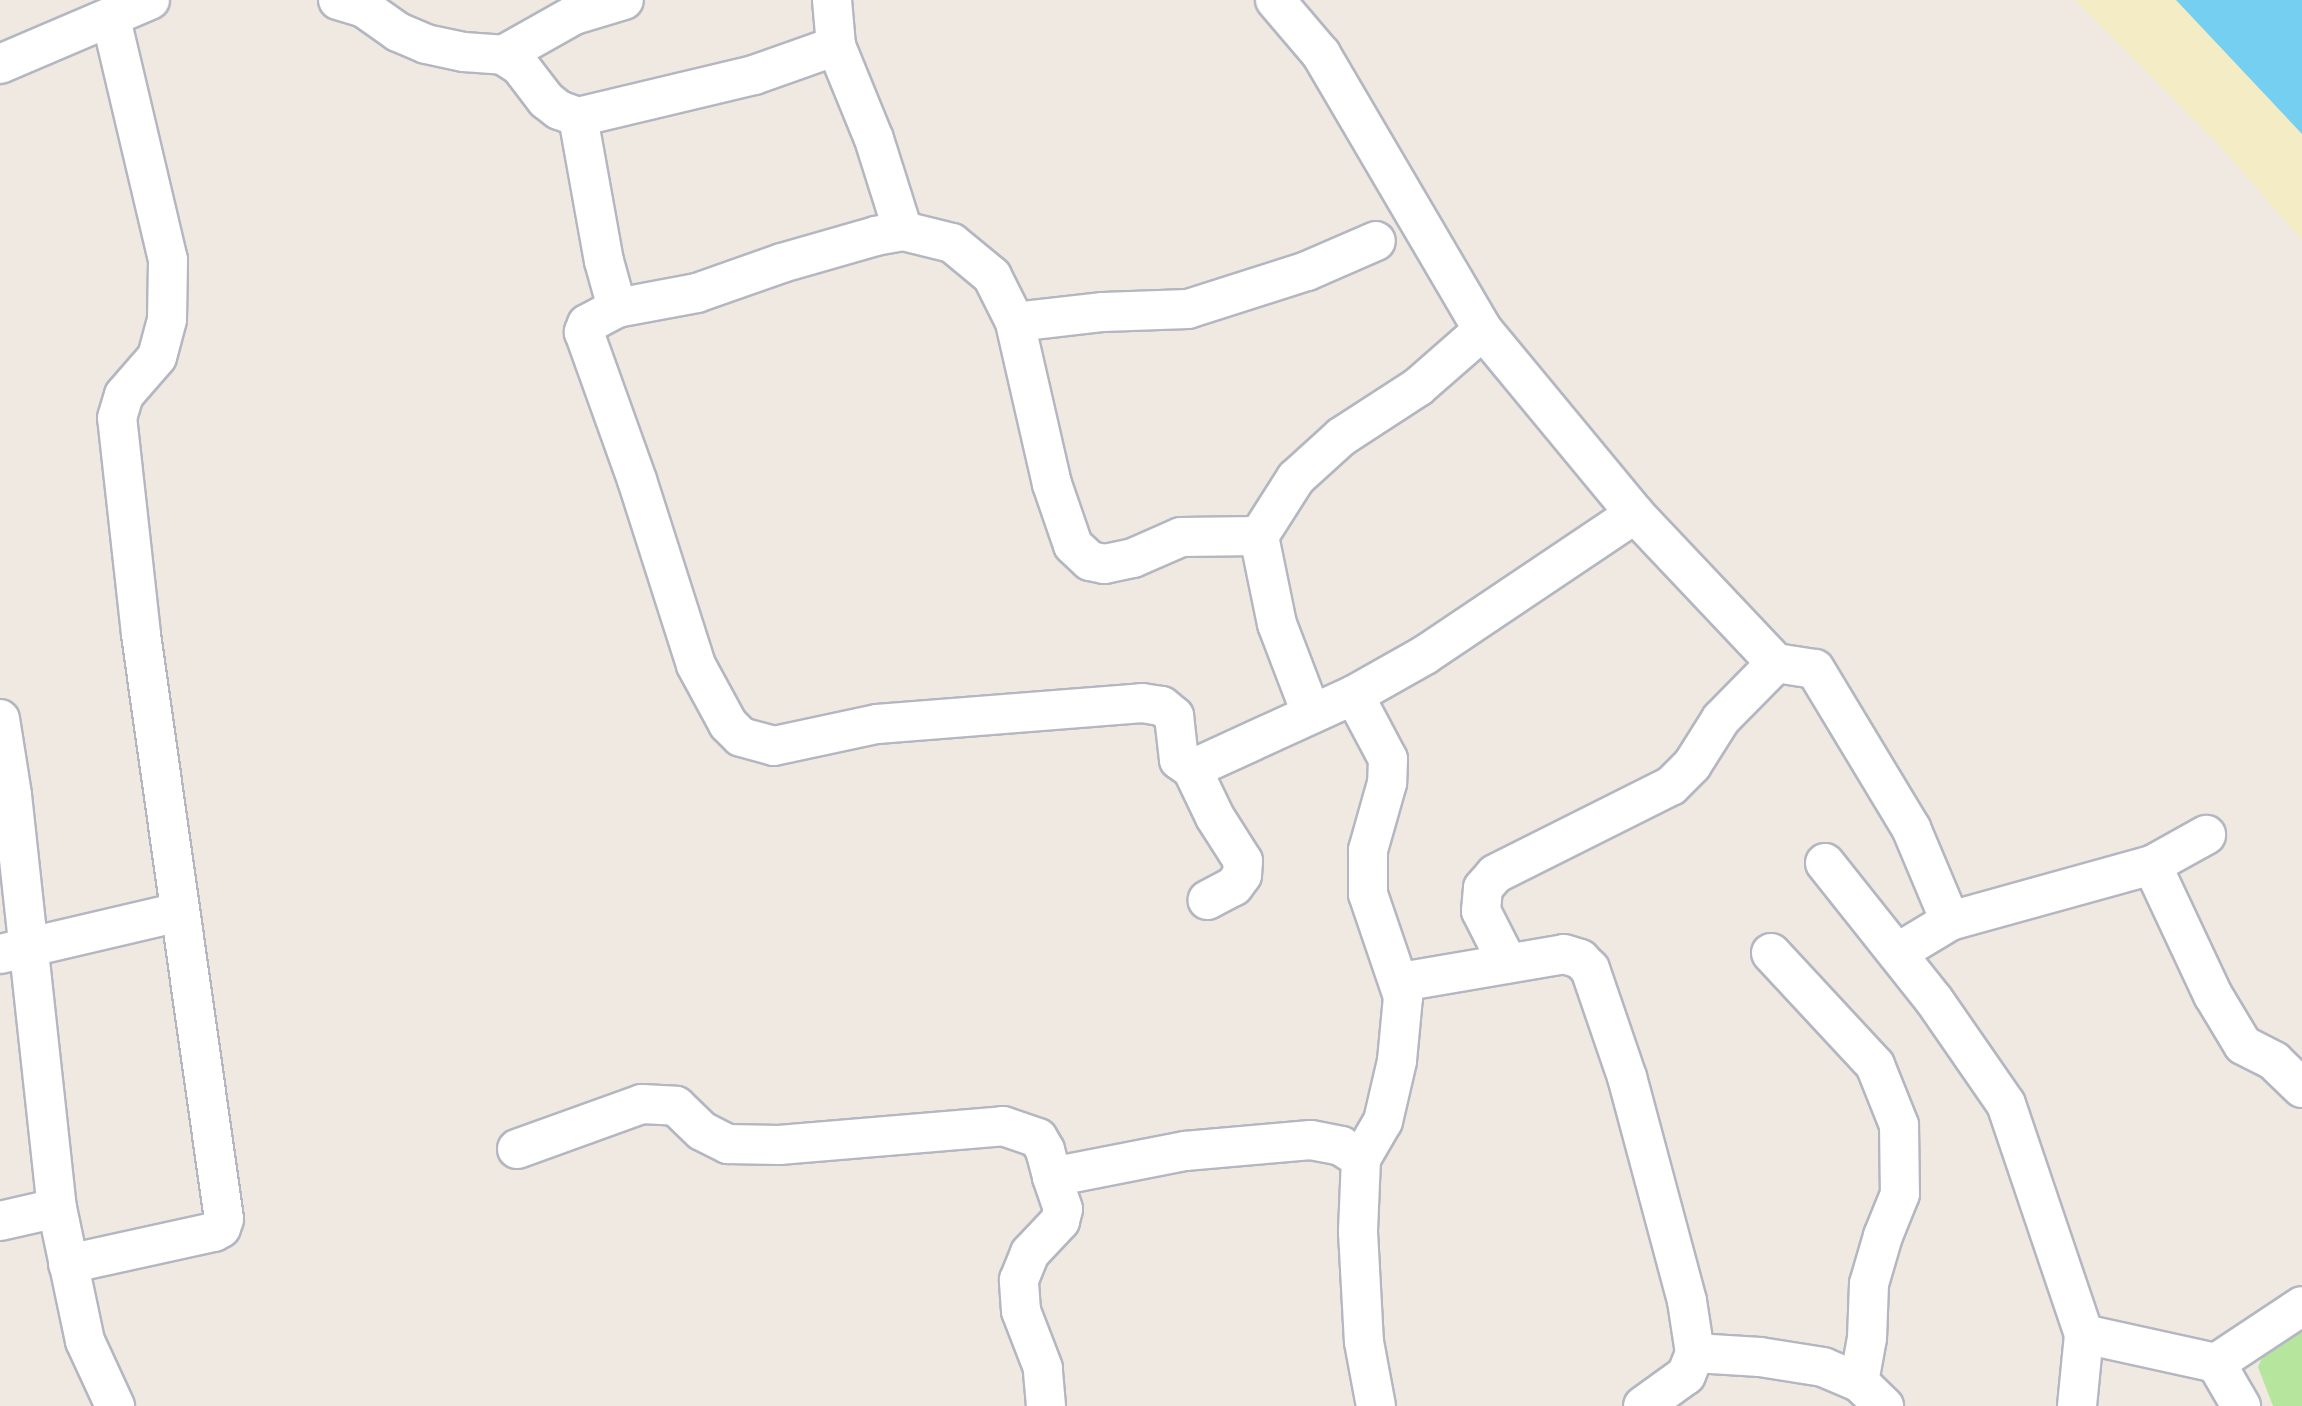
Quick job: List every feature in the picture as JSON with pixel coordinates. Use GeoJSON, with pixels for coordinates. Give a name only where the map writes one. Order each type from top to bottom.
{"type":"FeatureCollection","features":[{"type":"Feature","properties":{"kind":"street"},"geometry":{"type":"LineString","coordinates":[[0,64],[111,19],[150,0]]}},
{"type":"Feature","properties":{"kind":"street"},"geometry":{"type":"LineString","coordinates":[[503,55],[574,15],[624,0]]}},
{"type":"Feature","properties":{"kind":"street"},"geometry":{"type":"LineString","coordinates":[[832,0],[836,46],[874,139],[903,231]]}},
{"type":"Feature","properties":{"kind":"street"},"geometry":{"type":"LineString","coordinates":[[1275,0],[1321,54],[1483,330],[1635,514],[1776,663],[1815,669],[1911,828],[1950,921]]}},
{"type":"Feature","properties":{"kind":"street"},"geometry":{"type":"LineString","coordinates":[[358,3],[398,32],[426,44],[464,52],[503,55],[520,66],[546,100],[559,110],[578,117],[754,75],[836,46]]}},
{"type":"Feature","properties":{"kind":"street"},"geometry":{"type":"LineString","coordinates":[[68,1264],[214,1232],[221,1228],[224,1219],[141,634],[117,418],[124,395],[157,357],[167,319],[168,260],[111,19]]}},
{"type":"Feature","properties":{"kind":"street"},"geometry":{"type":"LineString","coordinates":[[578,117],[604,261],[617,308]]}},
{"type":"Feature","properties":{"kind":"street"},"geometry":{"type":"LineString","coordinates":[[1208,900],[1234,886],[1242,875],[1243,861],[1215,817],[1192,769],[1179,760],[1174,716],[1162,706],[1142,702],[877,724],[774,746],[741,737],[728,724],[696,664],[637,480],[584,340],[587,324],[617,308],[697,293],[782,263],[903,231],[952,243],[992,276],[1015,321],[1052,484],[1073,545],[1090,561],[1105,564],[1133,558],[1181,537],[1259,536]]}},
{"type":"Feature","properties":{"kind":"street"},"geometry":{"type":"LineString","coordinates":[[1015,321],[1103,312],[1188,309],[1307,271],[1376,241]]}},
{"type":"Feature","properties":{"kind":"street"},"geometry":{"type":"LineString","coordinates":[[1311,713],[1278,624],[1259,536],[1296,478],[1341,437],[1418,387],[1483,330]]}},
{"type":"Feature","properties":{"kind":"street"},"geometry":{"type":"LineString","coordinates":[[1192,769],[1353,695],[1425,655],[1635,514]]}},
{"type":"Feature","properties":{"kind":"street"},"geometry":{"type":"LineString","coordinates":[[1507,962],[1481,911],[1483,888],[1495,874],[1671,786],[1692,765],[1721,719],[1776,663]]}},
{"type":"Feature","properties":{"kind":"street"},"geometry":{"type":"LineString","coordinates":[[1353,695],[1388,759],[1387,783],[1368,850],[1368,894],[1401,982],[1404,997],[1397,1061],[1383,1121],[1361,1159],[1357,1232],[1362,1314],[1376,1406]]}},
{"type":"Feature","properties":{"kind":"street"},"geometry":{"type":"LineString","coordinates":[[0,719],[15,951],[57,1208],[85,1341],[115,1406]]}},
{"type":"Feature","properties":{"kind":"street"},"geometry":{"type":"LineString","coordinates":[[1897,953],[1950,921],[2152,865],[2206,835]]}},
{"type":"Feature","properties":{"kind":"street"},"geometry":{"type":"LineString","coordinates":[[1825,863],[1934,1000],[2006,1104],[2084,1334],[2077,1406]]}},
{"type":"Feature","properties":{"kind":"street"},"geometry":{"type":"LineString","coordinates":[[2152,865],[2213,995],[2243,1045],[2274,1061],[2302,1088]]}},
{"type":"Feature","properties":{"kind":"street"},"geometry":{"type":"LineString","coordinates":[[15,951],[179,912]]}},
{"type":"Feature","properties":{"kind":"street"},"geometry":{"type":"LineString","coordinates":[[1771,953],[1875,1065],[1899,1125],[1900,1194],[1882,1236],[1869,1284],[1867,1338],[1875,1399]]}},
{"type":"Feature","properties":{"kind":"street"},"geometry":{"type":"LineString","coordinates":[[1401,982],[1564,954],[1580,959],[1590,969],[1627,1077],[1687,1301],[1695,1353],[1686,1376],[1643,1406]]}},
{"type":"Feature","properties":{"kind":"street"},"geometry":{"type":"LineString","coordinates":[[517,1149],[642,1104],[676,1106],[702,1131],[727,1144],[779,1145],[1003,1126],[1038,1138],[1045,1150],[1063,1209],[1060,1221],[1030,1253],[1019,1280],[1021,1311],[1043,1368],[1046,1406]]}},
{"type":"Feature","properties":{"kind":"street"},"geometry":{"type":"LineString","coordinates":[[1052,1177],[1185,1151],[1311,1140],[1341,1146],[1361,1159]]}},
{"type":"Feature","properties":{"kind":"street"},"geometry":{"type":"LineString","coordinates":[[0,1221],[57,1208]]}},
{"type":"Feature","properties":{"kind":"street"},"geometry":{"type":"LineString","coordinates":[[2084,1334],[2216,1363],[2302,1306]]}},
{"type":"Feature","properties":{"kind":"street"},"geometry":{"type":"LineString","coordinates":[[1695,1353],[1760,1357],[1823,1367],[1875,1399]]}},
{"type":"Feature","properties":{"kind":"street"},"geometry":{"type":"LineString","coordinates":[[2216,1363],[2241,1406]]}},
{"type":"Feature","properties":{"kind":"green space"},"geometry":{"type":"Polygon","coordinates":[[[2302,1327],[2302,1406],[2273,1406],[2258,1367],[2265,1350],[2302,1327]]]}},
{"type":"Feature","properties":{"kind":"sand"},"geometry":{"type":"Polygon","coordinates":[[[2075,0],[2302,0],[2302,240],[2217,143],[2075,0]]]}},
{"type":"Feature","properties":{"kind":"water"},"geometry":{"type":"Polygon","coordinates":[[[2176,0],[2302,0],[2302,134],[2176,0]]]}}]}
